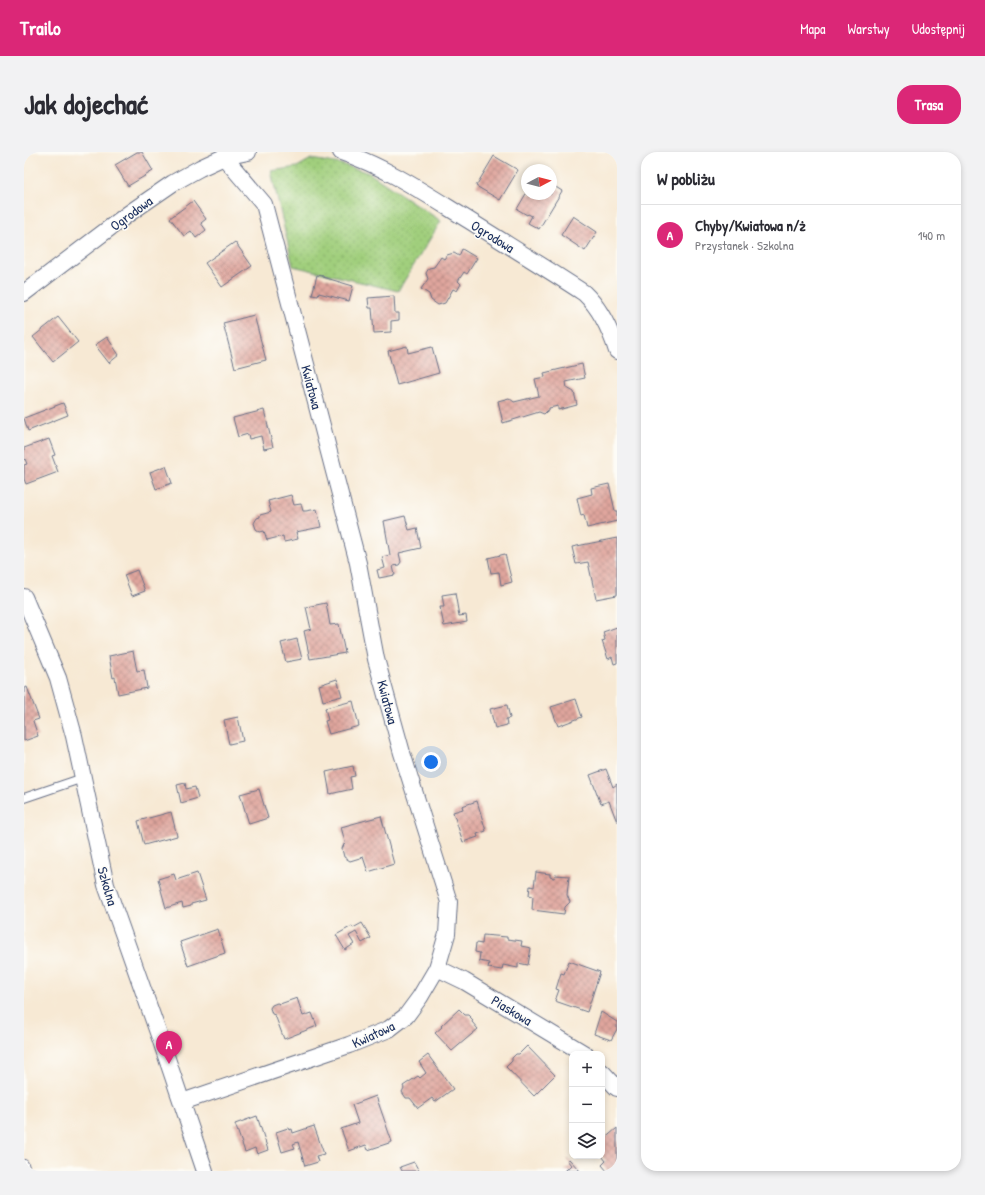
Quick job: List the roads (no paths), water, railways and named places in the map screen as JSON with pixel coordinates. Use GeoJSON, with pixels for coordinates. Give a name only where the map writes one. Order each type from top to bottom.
{"type":"FeatureCollection","features":[{"type":"Feature","properties":{"kind":"street","name":"Ogrodowa"},"geometry":{"type":"LineString","coordinates":[[24,293],[128,214],[173,183],[224,157],[248,152]]}},
{"type":"Feature","properties":{"kind":"street","name":"Ogrodowa"},"geometry":{"type":"LineString","coordinates":[[341,152],[377,166],[584,292],[605,318],[617,351]]}},
{"type":"Feature","properties":{"kind":"street","name":"Kwiatowa"},"geometry":{"type":"LineString","coordinates":[[182,1102],[389,1030],[406,1016],[420,997],[437,968],[447,934],[449,902],[402,753],[376,659],[358,564],[264,204],[224,157]]}},
{"type":"Feature","properties":{"kind":"street","name":"Szkolna"},"geometry":{"type":"LineString","coordinates":[[24,597],[58,678],[74,736],[106,885],[205,1171]]}},
{"type":"Feature","properties":{"kind":"street","name":"Piaskowa"},"geometry":{"type":"LineString","coordinates":[[437,968],[464,981],[580,1051]]}},
{"type":"Feature","properties":{"kind":"street"},"geometry":{"type":"LineString","coordinates":[[605,1075],[617,1088]]}},
{"type":"Feature","properties":{"kind":"lane"},"geometry":{"type":"LineString","coordinates":[[24,798],[83,778]]}},
{"type":"Feature","properties":{"kind":"lane"},"geometry":{"type":"LineString","coordinates":[[24,1164],[26,1171]]}},
{"type":"Feature","properties":{"kind":"place","name":"Chyby/Kwiatowa n/ż"},"geometry":{"type":"Point","coordinates":[169,1064]}}]}
